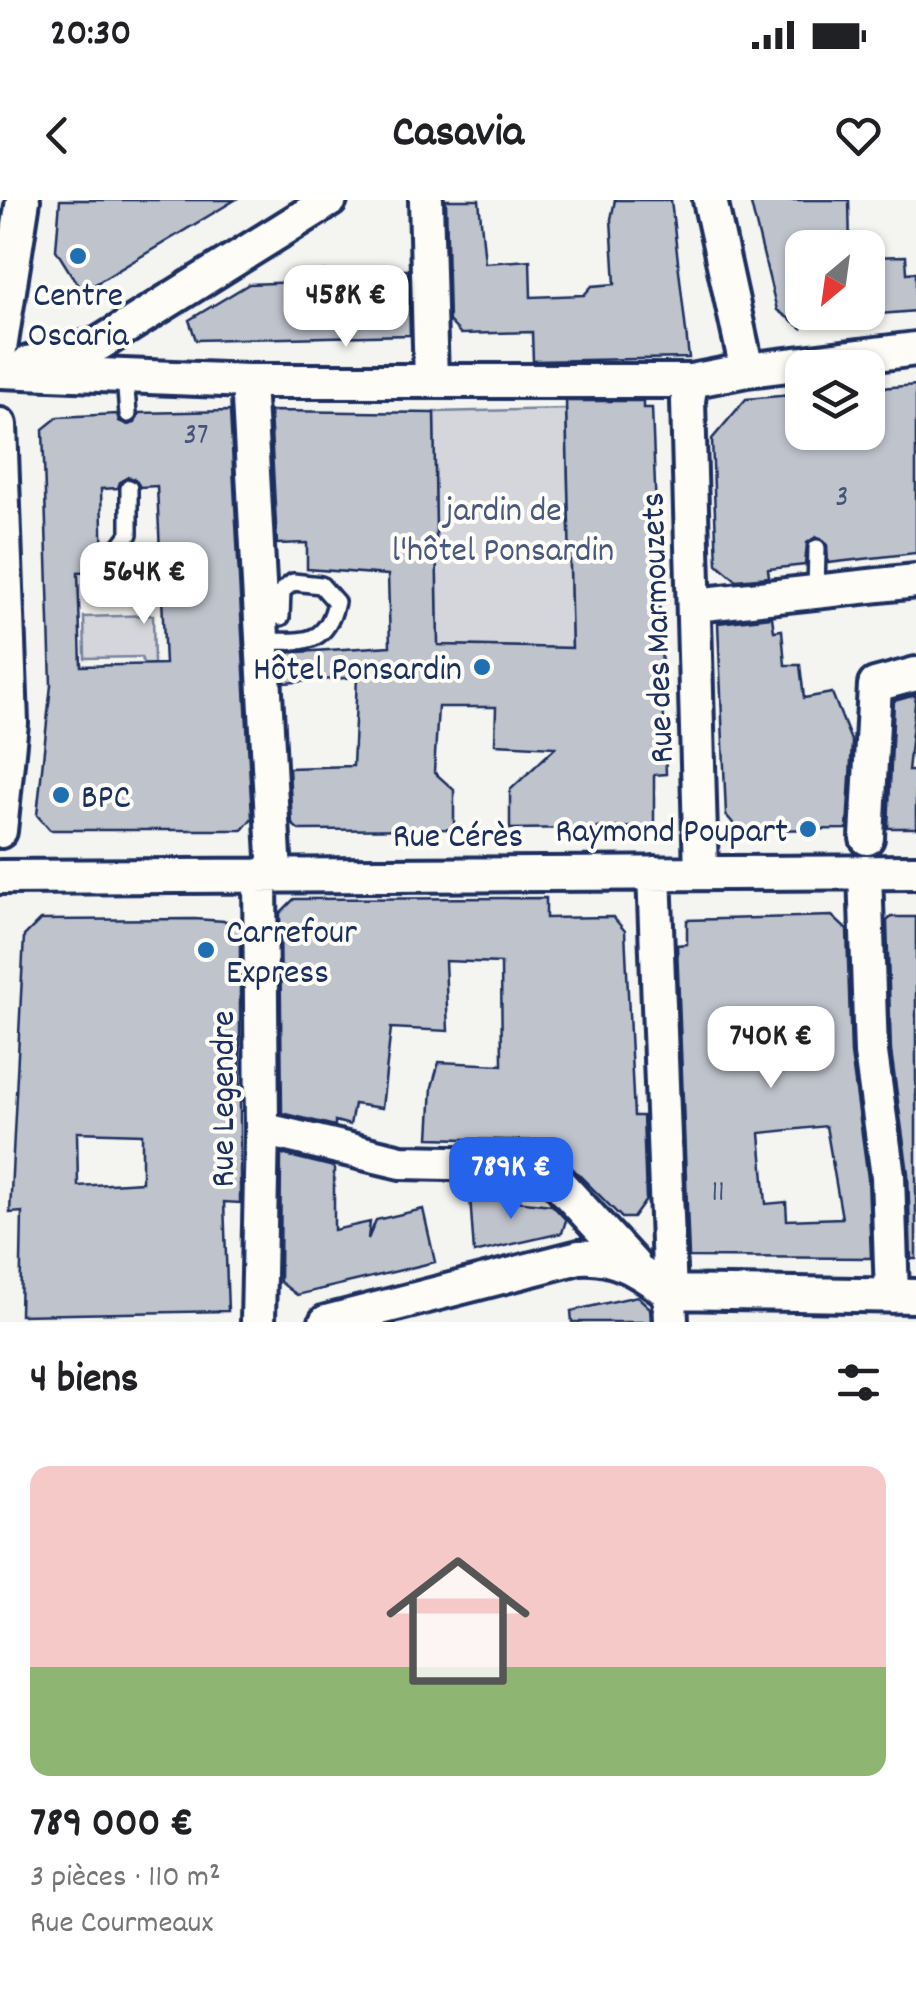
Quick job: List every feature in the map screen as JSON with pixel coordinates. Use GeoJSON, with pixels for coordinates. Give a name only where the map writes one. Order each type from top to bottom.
{"type":"FeatureCollection","features":[{"type":"Feature","properties":{"kind":"street"},"geometry":{"type":"LineString","coordinates":[[0,350],[23,200]]}},
{"type":"Feature","properties":{"kind":"street"},"geometry":{"type":"LineString","coordinates":[[0,371],[100,344],[330,200]]}},
{"type":"Feature","properties":{"kind":"street"},"geometry":{"type":"LineString","coordinates":[[426,200],[431,382]]}},
{"type":"Feature","properties":{"kind":"street"},"geometry":{"type":"LineString","coordinates":[[710,200],[747,370]]}},
{"type":"Feature","properties":{"kind":"street"},"geometry":{"type":"LineString","coordinates":[[128,326],[125,335],[129,357],[139,369],[158,379]]}},
{"type":"Feature","properties":{"kind":"street"},"geometry":{"type":"LineString","coordinates":[[0,371],[248,381],[690,381],[916,348]]}},
{"type":"Feature","properties":{"kind":"street","name":"Rue Legendre"},"geometry":{"type":"LineString","coordinates":[[248,381],[272,629],[258,1322]]}},
{"type":"Feature","properties":{"kind":"street","name":"Rue des Marmouzets"},"geometry":{"type":"LineString","coordinates":[[690,381],[702,873]]}},
{"type":"Feature","properties":{"kind":"street"},"geometry":{"type":"LineString","coordinates":[[0,425],[10,723],[0,831]]}},
{"type":"Feature","properties":{"kind":"street"},"geometry":{"type":"LineString","coordinates":[[695,605],[916,581]]}},
{"type":"Feature","properties":{"kind":"street"},"geometry":{"type":"LineString","coordinates":[[867,838],[875,685],[916,674]]}},
{"type":"Feature","properties":{"kind":"street"},"geometry":{"type":"LineString","coordinates":[[669,1307],[904,1296],[871,1053],[865,872]]}},
{"type":"Feature","properties":{"kind":"street","name":"Rue Cérès"},"geometry":{"type":"LineString","coordinates":[[0,877],[916,872]]}},
{"type":"Feature","properties":{"kind":"street"},"geometry":{"type":"LineString","coordinates":[[654,873],[669,1307]]}},
{"type":"Feature","properties":{"kind":"street"},"geometry":{"type":"LineString","coordinates":[[262,1129],[401,1162],[542,1165],[669,1307]]}},
{"type":"Feature","properties":{"kind":"street"},"geometry":{"type":"LineString","coordinates":[[326,1322],[579,1257],[602,1255],[640,1271]]}},
{"type":"Feature","properties":{"kind":"lane"},"geometry":{"type":"LineString","coordinates":[[125,378],[128,414]]}},
{"type":"Feature","properties":{"kind":"lane"},"geometry":{"type":"LineString","coordinates":[[120,546],[129,534],[129,488]]}},
{"type":"Feature","properties":{"kind":"lane"},"geometry":{"type":"LineString","coordinates":[[816,592],[817,548]]}},
{"type":"Feature","properties":{"kind":"green space","name":"jardin de l'hôtel Ponsardin"},"geometry":{"type":"Polygon","coordinates":[[[566,409],[572,648],[438,645],[434,412],[566,409]]]}},
{"type":"Feature","properties":{"kind":"green space"},"geometry":{"type":"Polygon","coordinates":[[[153,615],[154,664],[144,665],[141,657],[85,658],[84,617],[153,615]]]}},
{"type":"Feature","properties":{"kind":"building"},"geometry":{"type":"Polygon","coordinates":[[[60,200],[235,200],[82,292],[56,250],[60,200]]]}},
{"type":"Feature","properties":{"kind":"building"},"geometry":{"type":"Polygon","coordinates":[[[446,200],[479,200],[485,263],[530,260],[531,297],[584,295],[592,286],[615,284],[611,219],[615,200],[671,200],[689,358],[533,361],[532,332],[461,334],[449,321],[446,200]]]}},
{"type":"Feature","properties":{"kind":"building"},"geometry":{"type":"Polygon","coordinates":[[[750,200],[849,200],[850,230],[785,230],[785,316],[777,310],[750,200]]]}},
{"type":"Feature","properties":{"kind":"building"},"geometry":{"type":"Polygon","coordinates":[[[906,256],[907,273],[916,272],[916,311],[885,314],[885,257],[906,256]]]}},
{"type":"Feature","properties":{"kind":"building"},"geometry":{"type":"Polygon","coordinates":[[[408,270],[410,335],[196,340],[189,320],[249,284],[324,281],[323,271],[408,270]]]}},
{"type":"Feature","properties":{"kind":"building"},"geometry":{"type":"Polygon","coordinates":[[[916,385],[916,553],[828,563],[827,544],[816,537],[807,543],[805,565],[768,569],[769,577],[736,580],[717,564],[712,439],[746,399],[785,396],[785,450],[885,450],[885,388],[916,385]]]}},
{"type":"Feature","properties":{"kind":"building"},"geometry":{"type":"Polygon","coordinates":[[[566,401],[643,401],[643,408],[652,408],[666,774],[654,775],[654,827],[510,829],[510,790],[556,747],[495,744],[496,707],[438,707],[434,772],[454,790],[454,829],[299,830],[292,824],[289,768],[353,766],[357,677],[285,683],[283,653],[390,646],[388,575],[307,569],[307,543],[277,544],[270,411],[434,413],[438,645],[572,648],[566,401]]]}},
{"type":"Feature","properties":{"kind":"building"},"geometry":{"type":"Polygon","coordinates":[[[230,411],[252,818],[242,830],[50,830],[37,815],[51,685],[43,429],[58,417],[117,414],[119,421],[128,425],[135,423],[139,413],[230,411]],[[128,477],[118,488],[101,489],[103,571],[78,572],[81,666],[165,664],[157,486],[140,487],[128,477]]]}},
{"type":"Feature","properties":{"kind":"building"},"geometry":{"type":"Polygon","coordinates":[[[772,617],[774,631],[782,630],[785,665],[800,665],[804,698],[832,693],[852,743],[847,829],[739,830],[726,815],[718,623],[772,617]]]}},
{"type":"Feature","properties":{"kind":"building"},"geometry":{"type":"Polygon","coordinates":[[[916,695],[908,771],[916,771],[916,828],[888,828],[894,701],[916,695]]]}},
{"type":"Feature","properties":{"kind":"building"},"geometry":{"type":"Polygon","coordinates":[[[546,898],[546,918],[613,917],[625,931],[634,1116],[643,1116],[646,1200],[633,1218],[622,1218],[545,1141],[429,1138],[432,1087],[439,1062],[502,1065],[501,963],[445,961],[448,1031],[391,1028],[382,1108],[354,1104],[350,1125],[335,1121],[335,1126],[282,1113],[280,913],[294,899],[546,898]]]}},
{"type":"Feature","properties":{"kind":"building"},"geometry":{"type":"Polygon","coordinates":[[[832,916],[847,930],[851,1054],[868,1178],[871,1258],[689,1257],[677,945],[687,944],[687,920],[832,916]],[[826,1126],[760,1133],[766,1204],[786,1202],[787,1220],[842,1218],[826,1126]]]}},
{"type":"Feature","properties":{"kind":"building"},"geometry":{"type":"Polygon","coordinates":[[[891,917],[916,917],[916,1259],[911,1259],[908,1173],[891,1051],[887,921],[891,917]]]}},
{"type":"Feature","properties":{"kind":"building"},"geometry":{"type":"Polygon","coordinates":[[[40,920],[240,922],[240,1203],[224,1202],[228,1311],[20,1315],[22,1212],[10,1213],[24,936],[40,920]],[[77,1132],[78,1186],[142,1182],[142,1134],[77,1132]]]}},
{"type":"Feature","properties":{"kind":"building"},"geometry":{"type":"Polygon","coordinates":[[[281,1154],[334,1167],[334,1230],[370,1222],[368,1239],[376,1220],[423,1209],[435,1262],[297,1295],[280,1282],[281,1154]]]}},
{"type":"Feature","properties":{"kind":"building"},"geometry":{"type":"Polygon","coordinates":[[[470,1196],[552,1205],[566,1220],[562,1233],[474,1253],[470,1196]]]}},
{"type":"Feature","properties":{"kind":"building"},"geometry":{"type":"Polygon","coordinates":[[[637,1296],[650,1308],[651,1322],[572,1322],[571,1311],[637,1296]]]}},
{"type":"Feature","properties":{"kind":"place","name":"Centre Oscaria"},"geometry":{"type":"Point","coordinates":[78,256]}},
{"type":"Feature","properties":{"kind":"place","name":"Hôtel Ponsardin"},"geometry":{"type":"Point","coordinates":[482,667]}},
{"type":"Feature","properties":{"kind":"place","name":"BPC"},"geometry":{"type":"Point","coordinates":[61,795]}},
{"type":"Feature","properties":{"kind":"place","name":"Raymond Poupart"},"geometry":{"type":"Point","coordinates":[808,829]}},
{"type":"Feature","properties":{"kind":"place","name":"Carrefour Express"},"geometry":{"type":"Point","coordinates":[206,950]}}]}
